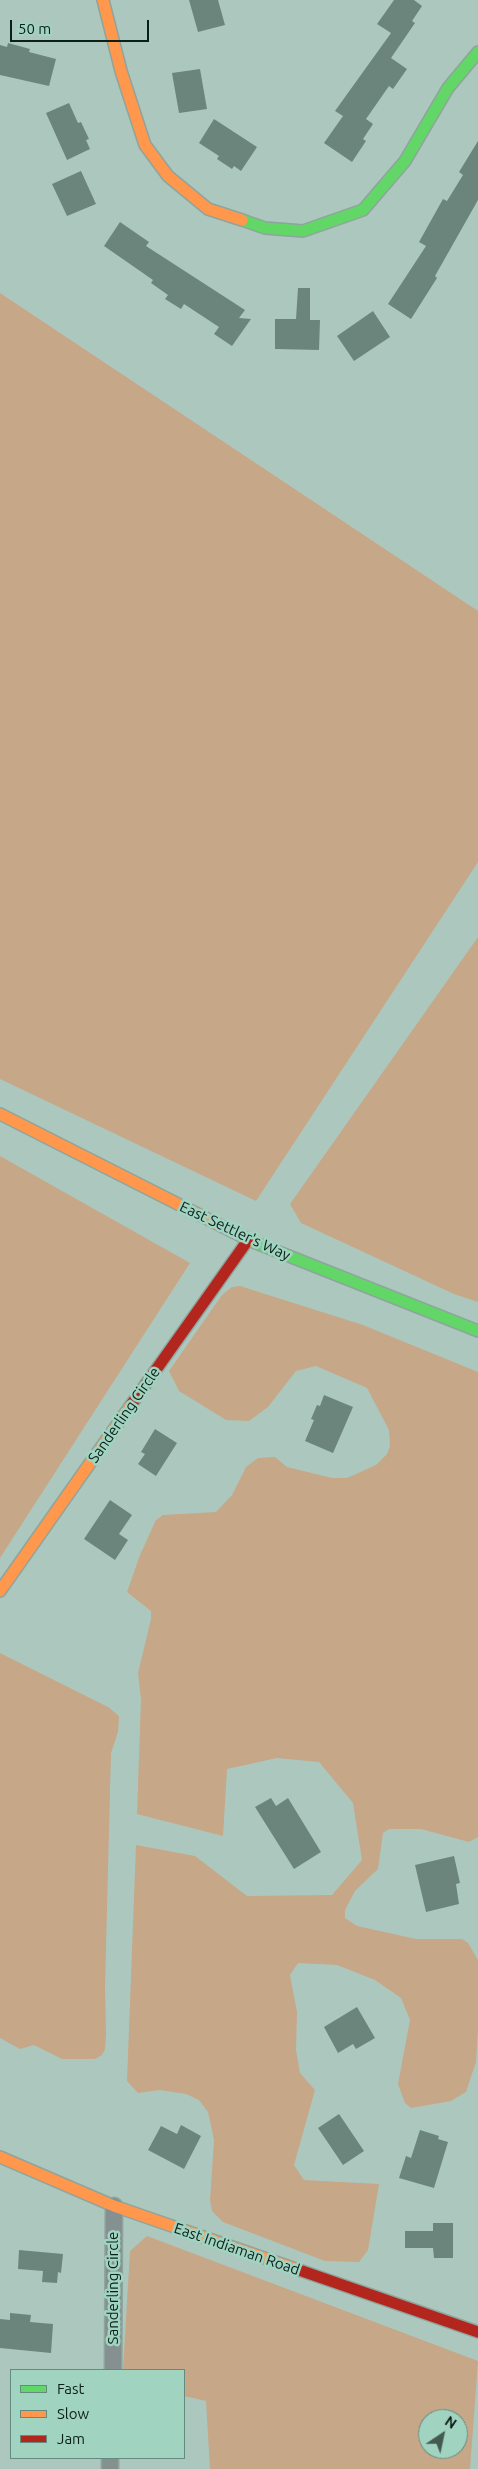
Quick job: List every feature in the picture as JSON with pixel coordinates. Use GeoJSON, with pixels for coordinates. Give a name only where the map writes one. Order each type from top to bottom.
{"type":"FeatureCollection","features":[{"type":"Feature","properties":{"kind":"street"},"geometry":{"type":"LineString","coordinates":[[103,0],[121,71],[145,145],[168,176],[208,209],[265,228],[303,231],[363,210],[404,161],[448,88],[478,52]]}},
{"type":"Feature","properties":{"kind":"street","name":"East Settler's Way"},"geometry":{"type":"LineString","coordinates":[[0,1114],[248,1240],[478,1331]]}},
{"type":"Feature","properties":{"kind":"street","name":"Sanderling Circle"},"geometry":{"type":"LineString","coordinates":[[0,1591],[248,1240]]}},
{"type":"Feature","properties":{"kind":"street","name":"East Indiaman Road"},"geometry":{"type":"LineString","coordinates":[[0,2156],[114,2206],[478,2332]]}},
{"type":"Feature","properties":{"kind":"street","name":"Sanderling Circle"},"geometry":{"type":"LineString","coordinates":[[113,2369],[114,2206]]}},
{"type":"Feature","properties":{"kind":"shaded area"},"geometry":{"type":"Polygon","coordinates":[[[0,293],[478,611],[478,862],[256,1201],[0,1079],[0,293]]]}},
{"type":"Feature","properties":{"kind":"shaded area"},"geometry":{"type":"Polygon","coordinates":[[[478,937],[478,1302],[454,1294],[301,1223],[290,1204],[478,937]]]}},
{"type":"Feature","properties":{"kind":"shaded area"},"geometry":{"type":"Polygon","coordinates":[[[0,1156],[190,1263],[0,1558],[0,1156]]]}},
{"type":"Feature","properties":{"kind":"shaded area"},"geometry":{"type":"Polygon","coordinates":[[[240,1286],[363,1325],[478,1372],[478,1837],[469,1842],[421,1829],[389,1829],[383,1833],[378,1869],[355,1891],[345,1910],[345,1918],[357,1926],[416,1939],[462,1939],[468,1943],[478,1960],[478,2028],[476,2062],[466,2092],[451,2101],[411,2108],[405,2103],[398,2084],[410,2020],[401,1998],[375,1980],[337,1965],[298,1963],[290,1975],[297,2012],[296,2050],[300,2073],[315,2090],[294,2165],[304,2180],[379,2184],[368,2250],[359,2262],[325,2261],[223,2222],[212,2211],[210,2200],[214,2140],[208,2112],[199,2100],[186,2094],[160,2090],[138,2093],[127,2081],[136,1845],[195,1856],[247,1896],[332,1895],[362,1860],[353,1803],[319,1762],[277,1758],[227,1769],[223,1836],[137,1814],[141,1699],[138,1673],[151,1619],[151,1611],[127,1592],[140,1555],[156,1520],[163,1515],[216,1512],[232,1495],[246,1467],[258,1458],[275,1457],[287,1467],[332,1478],[347,1478],[376,1465],[387,1454],[390,1446],[389,1430],[367,1388],[316,1366],[296,1371],[268,1407],[249,1421],[226,1420],[179,1391],[169,1371],[222,1295],[232,1287],[240,1286]]]}},
{"type":"Feature","properties":{"kind":"shaded area"},"geometry":{"type":"Polygon","coordinates":[[[0,1653],[108,1707],[119,1716],[118,1732],[111,1753],[105,2049],[102,2055],[95,2059],[62,2059],[34,2045],[20,2049],[0,2038],[0,1653]]]}},
{"type":"Feature","properties":{"kind":"shaded area"},"geometry":{"type":"Polygon","coordinates":[[[147,2236],[478,2361],[470,2469],[210,2469],[206,2401],[185,2396],[185,2369],[123,2369],[130,2251],[147,2236]]]}},
{"type":"Feature","properties":{"kind":"building"},"geometry":{"type":"Polygon","coordinates":[[[189,0],[218,0],[225,25],[198,32],[189,0]]]}},
{"type":"Feature","properties":{"kind":"building"},"geometry":{"type":"Polygon","coordinates":[[[394,0],[414,0],[422,6],[412,21],[415,23],[391,58],[407,69],[393,89],[389,86],[366,119],[373,124],[363,139],[366,141],[352,162],[324,143],[343,116],[335,111],[391,33],[377,24],[394,0]]]}},
{"type":"Feature","properties":{"kind":"building"},"geometry":{"type":"Polygon","coordinates":[[[8,43],[30,49],[29,52],[56,59],[49,86],[0,75],[0,45],[7,47],[8,43]]]}},
{"type":"Feature","properties":{"kind":"building"},"geometry":{"type":"Polygon","coordinates":[[[200,69],[207,109],[179,113],[172,73],[200,69]]]}},
{"type":"Feature","properties":{"kind":"building"},"geometry":{"type":"Polygon","coordinates":[[[69,103],[78,123],[81,122],[89,139],[86,140],[90,149],[67,160],[46,113],[69,103]]]}},
{"type":"Feature","properties":{"kind":"building"},"geometry":{"type":"Polygon","coordinates":[[[214,119],[257,147],[241,171],[234,166],[232,169],[217,159],[219,156],[199,143],[214,119]]]}},
{"type":"Feature","properties":{"kind":"building"},"geometry":{"type":"Polygon","coordinates":[[[478,141],[478,200],[435,276],[437,278],[411,319],[388,304],[426,246],[419,242],[443,199],[447,201],[463,175],[459,172],[478,141]]]}},
{"type":"Feature","properties":{"kind":"building"},"geometry":{"type":"Polygon","coordinates":[[[81,171],[96,204],[67,216],[52,184],[81,171]]]}},
{"type":"Feature","properties":{"kind":"building"},"geometry":{"type":"Polygon","coordinates":[[[120,222],[149,242],[146,246],[245,310],[239,318],[251,319],[232,346],[214,334],[219,327],[184,304],[181,309],[165,299],[168,295],[151,283],[153,280],[104,246],[120,222]]]}},
{"type":"Feature","properties":{"kind":"building"},"geometry":{"type":"Polygon","coordinates":[[[298,288],[310,288],[310,320],[320,320],[319,350],[275,349],[275,319],[296,319],[298,288]]]}},
{"type":"Feature","properties":{"kind":"building"},"geometry":{"type":"Polygon","coordinates":[[[373,311],[390,337],[354,361],[337,336],[373,311]]]}},
{"type":"Feature","properties":{"kind":"building"},"geometry":{"type":"Polygon","coordinates":[[[324,1395],[353,1407],[333,1453],[305,1441],[314,1420],[311,1419],[317,1405],[320,1406],[324,1395]]]}},
{"type":"Feature","properties":{"kind":"building"},"geometry":{"type":"Polygon","coordinates":[[[155,1429],[177,1443],[156,1476],[138,1464],[145,1454],[141,1452],[155,1429]]]}},
{"type":"Feature","properties":{"kind":"building"},"geometry":{"type":"Polygon","coordinates":[[[110,1500],[132,1515],[119,1534],[128,1540],[115,1560],[84,1539],[110,1500]]]}},
{"type":"Feature","properties":{"kind":"building"},"geometry":{"type":"Polygon","coordinates":[[[271,1798],[276,1806],[288,1798],[321,1852],[294,1869],[255,1807],[271,1798]]]}},
{"type":"Feature","properties":{"kind":"building"},"geometry":{"type":"Polygon","coordinates":[[[454,1856],[460,1883],[456,1884],[459,1904],[426,1912],[415,1865],[454,1856]]]}},
{"type":"Feature","properties":{"kind":"building"},"geometry":{"type":"Polygon","coordinates":[[[357,2007],[375,2038],[356,2049],[353,2044],[338,2053],[324,2027],[357,2007]]]}},
{"type":"Feature","properties":{"kind":"building"},"geometry":{"type":"Polygon","coordinates":[[[339,2114],[364,2151],[343,2165],[318,2128],[339,2114]]]}},
{"type":"Feature","properties":{"kind":"building"},"geometry":{"type":"Polygon","coordinates":[[[181,2125],[201,2136],[184,2169],[148,2150],[161,2126],[177,2134],[181,2125]]]}},
{"type":"Feature","properties":{"kind":"building"},"geometry":{"type":"Polygon","coordinates":[[[420,2130],[439,2136],[438,2139],[448,2142],[434,2188],[399,2178],[406,2156],[411,2158],[420,2130]]]}},
{"type":"Feature","properties":{"kind":"building"},"geometry":{"type":"Polygon","coordinates":[[[433,2223],[453,2223],[453,2258],[434,2258],[433,2248],[405,2248],[405,2231],[433,2231],[433,2223]]]}},
{"type":"Feature","properties":{"kind":"building"},"geometry":{"type":"Polygon","coordinates":[[[19,2250],[63,2254],[61,2273],[58,2272],[57,2283],[42,2282],[43,2271],[18,2269],[19,2250]]]}},
{"type":"Feature","properties":{"kind":"building"},"geometry":{"type":"Polygon","coordinates":[[[10,2313],[31,2315],[30,2322],[53,2324],[51,2353],[0,2348],[0,2319],[10,2320],[10,2313]]]}},
{"type":"Feature","properties":{"kind":"traffic: fast"},"geometry":{"type":"LineString","coordinates":[[242,220],[265,228],[303,231],[363,210],[405,161],[448,88],[478,52]]}},
{"type":"Feature","properties":{"kind":"traffic: fast"},"geometry":{"type":"LineString","coordinates":[[251,1241],[478,1331]]}},
{"type":"Feature","properties":{"kind":"traffic: slow"},"geometry":{"type":"LineString","coordinates":[[103,0],[121,71],[145,145],[168,176],[208,209],[242,220]]}},
{"type":"Feature","properties":{"kind":"traffic: slow"},"geometry":{"type":"LineString","coordinates":[[0,1114],[251,1241]]}},
{"type":"Feature","properties":{"kind":"traffic: slow"},"geometry":{"type":"LineString","coordinates":[[0,1591],[131,1405]]}},
{"type":"Feature","properties":{"kind":"traffic: slow"},"geometry":{"type":"LineString","coordinates":[[0,2157],[114,2206],[302,2271]]}},
{"type":"Feature","properties":{"kind":"traffic: jam"},"geometry":{"type":"LineString","coordinates":[[131,1405],[248,1240]]}},
{"type":"Feature","properties":{"kind":"traffic: jam"},"geometry":{"type":"LineString","coordinates":[[302,2271],[478,2332]]}}]}
